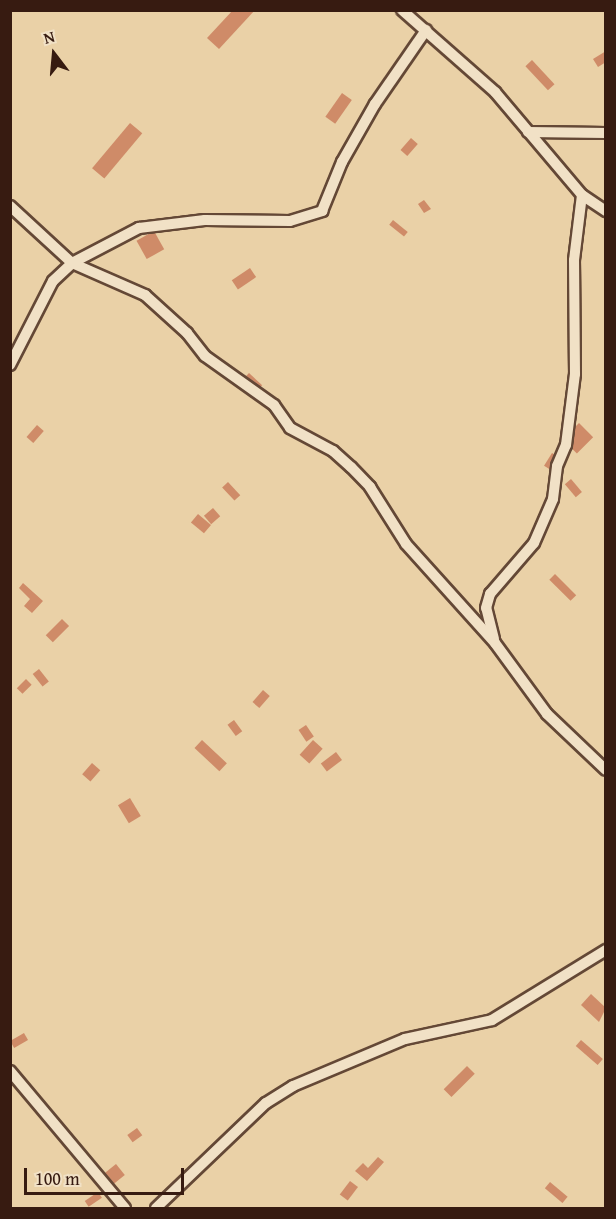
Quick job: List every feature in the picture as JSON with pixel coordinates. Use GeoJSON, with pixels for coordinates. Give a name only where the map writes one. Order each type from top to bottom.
{"type":"FeatureCollection","features":[{"type":"Feature","properties":{"kind":"street"},"geometry":{"type":"LineString","coordinates":[[402,10],[495,92],[582,195],[606,211]]}},
{"type":"Feature","properties":{"kind":"street"},"geometry":{"type":"LineString","coordinates":[[10,364],[45,295],[72,264],[139,228],[168,222],[290,221],[321,211],[342,162],[375,104],[426,30]]}},
{"type":"Feature","properties":{"kind":"street"},"geometry":{"type":"LineString","coordinates":[[528,132],[606,133]]}},
{"type":"Feature","properties":{"kind":"street"},"geometry":{"type":"LineString","coordinates":[[495,643],[486,608],[490,594],[534,543],[553,499],[557,466],[566,445],[575,374],[574,260],[582,195]]}},
{"type":"Feature","properties":{"kind":"street"},"geometry":{"type":"LineString","coordinates":[[10,206],[72,264],[145,295],[187,333],[205,356],[274,405],[290,428],[333,451],[351,467],[370,487],[406,544],[495,643],[547,714],[606,770]]}},
{"type":"Feature","properties":{"kind":"street"},"geometry":{"type":"LineString","coordinates":[[156,1209],[266,1103],[292,1086],[405,1039],[492,1020],[606,950]]}},
{"type":"Feature","properties":{"kind":"street"},"geometry":{"type":"LineString","coordinates":[[10,1071],[125,1209]]}},
{"type":"Feature","properties":{"kind":"building"},"geometry":{"type":"Polygon","coordinates":[[[233,10],[255,10],[219,49],[207,38],[233,10]]]}},
{"type":"Feature","properties":{"kind":"building"},"geometry":{"type":"Polygon","coordinates":[[[606,51],[606,62],[598,67],[593,59],[606,51]]]}},
{"type":"Feature","properties":{"kind":"building"},"geometry":{"type":"Polygon","coordinates":[[[532,60],[555,84],[548,90],[525,66],[532,60]]]}},
{"type":"Feature","properties":{"kind":"building"},"geometry":{"type":"Polygon","coordinates":[[[342,93],[352,100],[335,124],[325,117],[342,93]]]}},
{"type":"Feature","properties":{"kind":"building"},"geometry":{"type":"Polygon","coordinates":[[[130,123],[142,133],[104,178],[92,168],[130,123]]]}},
{"type":"Feature","properties":{"kind":"building"},"geometry":{"type":"Polygon","coordinates":[[[411,138],[418,144],[407,156],[401,150],[411,138]]]}},
{"type":"Feature","properties":{"kind":"building"},"geometry":{"type":"Polygon","coordinates":[[[424,200],[431,209],[424,213],[418,204],[424,200]]]}},
{"type":"Feature","properties":{"kind":"building"},"geometry":{"type":"Polygon","coordinates":[[[393,220],[408,232],[404,237],[389,225],[393,220]]]}},
{"type":"Feature","properties":{"kind":"building"},"geometry":{"type":"Polygon","coordinates":[[[154,231],[164,249],[147,259],[137,241],[154,231]]]}},
{"type":"Feature","properties":{"kind":"building"},"geometry":{"type":"Polygon","coordinates":[[[250,268],[256,277],[238,289],[232,280],[250,268]]]}},
{"type":"Feature","properties":{"kind":"building"},"geometry":{"type":"Polygon","coordinates":[[[249,373],[262,385],[251,398],[237,385],[249,373]]]}},
{"type":"Feature","properties":{"kind":"building"},"geometry":{"type":"Polygon","coordinates":[[[579,423],[593,437],[577,453],[563,439],[579,423]]]}},
{"type":"Feature","properties":{"kind":"building"},"geometry":{"type":"Polygon","coordinates":[[[37,425],[44,431],[33,443],[27,437],[37,425]]]}},
{"type":"Feature","properties":{"kind":"building"},"geometry":{"type":"Polygon","coordinates":[[[552,453],[560,458],[552,470],[544,466],[552,453]]]}},
{"type":"Feature","properties":{"kind":"building"},"geometry":{"type":"Polygon","coordinates":[[[571,479],[582,492],[576,497],[565,484],[571,479]]]}},
{"type":"Feature","properties":{"kind":"building"},"geometry":{"type":"Polygon","coordinates":[[[228,482],[240,495],[234,501],[222,487],[228,482]]]}},
{"type":"Feature","properties":{"kind":"building"},"geometry":{"type":"Polygon","coordinates":[[[213,508],[220,516],[211,524],[204,516],[213,508]]]}},
{"type":"Feature","properties":{"kind":"building"},"geometry":{"type":"Polygon","coordinates":[[[198,514],[211,525],[204,533],[191,522],[198,514]]]}},
{"type":"Feature","properties":{"kind":"building"},"geometry":{"type":"Polygon","coordinates":[[[555,574],[576,595],[571,601],[549,580],[555,574]]]}},
{"type":"Feature","properties":{"kind":"building"},"geometry":{"type":"Polygon","coordinates":[[[23,583],[43,601],[32,613],[24,606],[30,599],[19,588],[23,583]]]}},
{"type":"Feature","properties":{"kind":"building"},"geometry":{"type":"Polygon","coordinates":[[[62,619],[69,626],[53,642],[46,635],[62,619]]]}},
{"type":"Feature","properties":{"kind":"building"},"geometry":{"type":"Polygon","coordinates":[[[39,669],[49,682],[43,687],[33,674],[39,669]]]}},
{"type":"Feature","properties":{"kind":"building"},"geometry":{"type":"Polygon","coordinates":[[[26,679],[32,685],[22,694],[17,688],[26,679]]]}},
{"type":"Feature","properties":{"kind":"building"},"geometry":{"type":"Polygon","coordinates":[[[263,690],[270,696],[259,708],[253,702],[263,690]]]}},
{"type":"Feature","properties":{"kind":"building"},"geometry":{"type":"Polygon","coordinates":[[[234,720],[242,731],[236,736],[228,725],[234,720]]]}},
{"type":"Feature","properties":{"kind":"building"},"geometry":{"type":"Polygon","coordinates":[[[306,725],[314,737],[306,742],[299,730],[306,725]]]}},
{"type":"Feature","properties":{"kind":"building"},"geometry":{"type":"Polygon","coordinates":[[[202,740],[227,763],[219,771],[194,748],[202,740]]]}},
{"type":"Feature","properties":{"kind":"building"},"geometry":{"type":"Polygon","coordinates":[[[313,740],[323,749],[309,764],[300,755],[313,740]]]}},
{"type":"Feature","properties":{"kind":"building"},"geometry":{"type":"Polygon","coordinates":[[[336,752],[342,760],[327,771],[321,763],[336,752]]]}},
{"type":"Feature","properties":{"kind":"building"},"geometry":{"type":"Polygon","coordinates":[[[92,763],[100,770],[90,782],[82,774],[92,763]]]}},
{"type":"Feature","properties":{"kind":"building"},"geometry":{"type":"Polygon","coordinates":[[[130,798],[141,816],[129,823],[118,805],[130,798]]]}},
{"type":"Feature","properties":{"kind":"building"},"geometry":{"type":"Polygon","coordinates":[[[591,994],[606,1008],[599,1022],[581,1005],[591,994]]]}},
{"type":"Feature","properties":{"kind":"building"},"geometry":{"type":"Polygon","coordinates":[[[24,1033],[28,1040],[14,1048],[10,1041],[24,1033]]]}},
{"type":"Feature","properties":{"kind":"building"},"geometry":{"type":"Polygon","coordinates":[[[581,1040],[603,1059],[598,1065],[576,1046],[581,1040]]]}},
{"type":"Feature","properties":{"kind":"building"},"geometry":{"type":"Polygon","coordinates":[[[467,1066],[475,1074],[451,1097],[444,1089],[467,1066]]]}},
{"type":"Feature","properties":{"kind":"building"},"geometry":{"type":"Polygon","coordinates":[[[137,1128],[142,1135],[133,1142],[127,1135],[137,1128]]]}},
{"type":"Feature","properties":{"kind":"building"},"geometry":{"type":"Polygon","coordinates":[[[378,1157],[384,1162],[367,1181],[355,1171],[363,1163],[368,1168],[378,1157]]]}},
{"type":"Feature","properties":{"kind":"building"},"geometry":{"type":"Polygon","coordinates":[[[116,1164],[125,1175],[114,1184],[105,1173],[116,1164]]]}},
{"type":"Feature","properties":{"kind":"building"},"geometry":{"type":"Polygon","coordinates":[[[350,1181],[358,1187],[348,1201],[340,1195],[350,1181]]]}},
{"type":"Feature","properties":{"kind":"building"},"geometry":{"type":"Polygon","coordinates":[[[550,1182],[568,1197],[562,1203],[545,1188],[550,1182]]]}},
{"type":"Feature","properties":{"kind":"building"},"geometry":{"type":"Polygon","coordinates":[[[98,1192],[102,1198],[89,1207],[85,1201],[98,1192]]]}}]}
